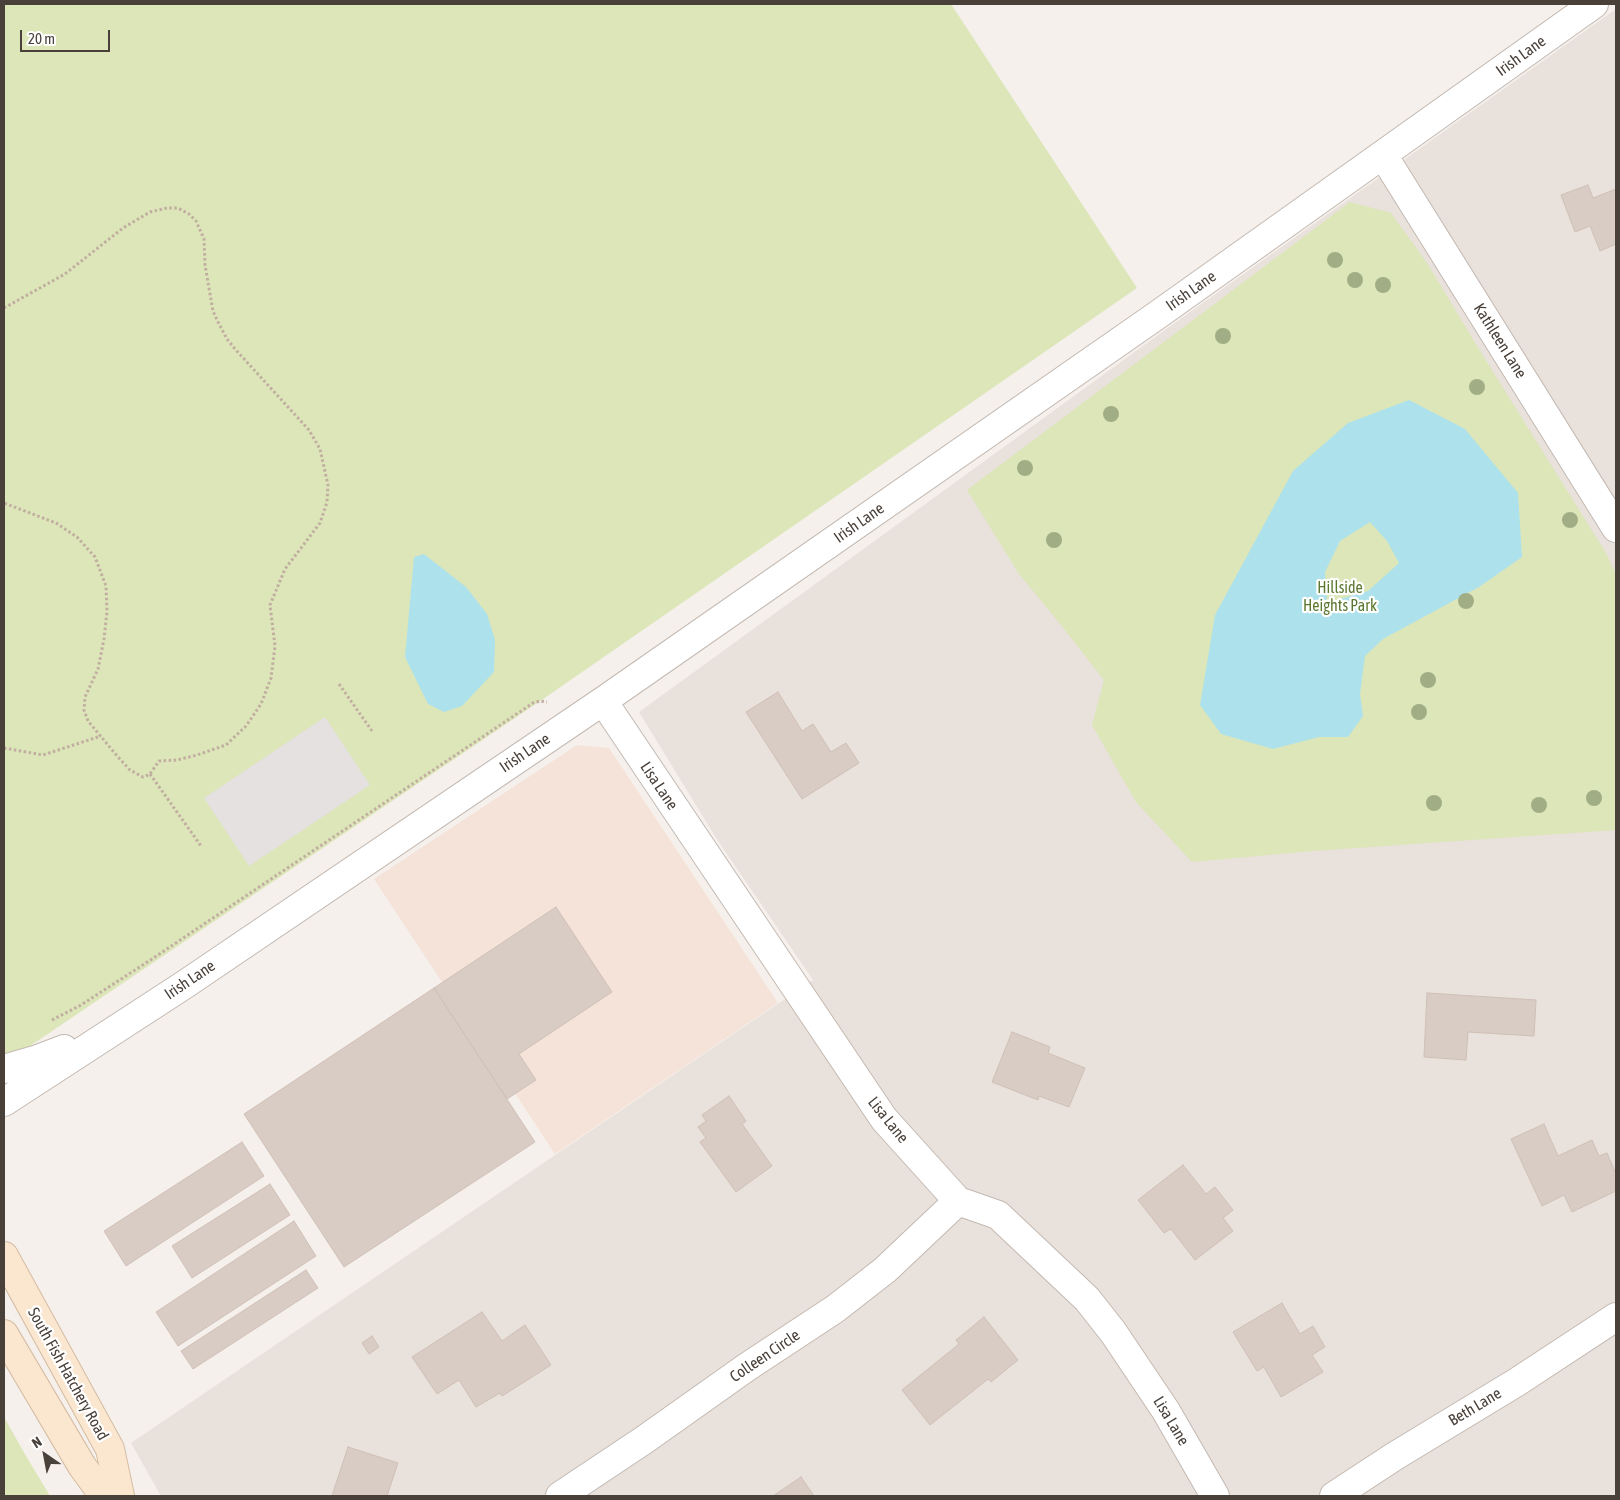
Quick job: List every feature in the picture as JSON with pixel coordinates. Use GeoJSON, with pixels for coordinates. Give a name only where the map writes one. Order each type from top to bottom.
{"type":"FeatureCollection","features":[{"type":"Feature","properties":{"kind":"main road","name":"South Fish Hatchery Road"},"geometry":{"type":"LineString","coordinates":[[4,1256],[110,1450],[120,1496]]}},
{"type":"Feature","properties":{"kind":"main road","name":"South Fish Hatchery Road"},"geometry":{"type":"LineString","coordinates":[[4,1334],[82,1466],[104,1496]]}},
{"type":"Feature","properties":{"kind":"street","name":"Irish Lane"},"geometry":{"type":"LineString","coordinates":[[4,1102],[184,985],[603,701],[1147,322],[1594,4]]}},
{"type":"Feature","properties":{"kind":"street","name":"Kathleen Lane"},"geometry":{"type":"LineString","coordinates":[[1383,155],[1616,528]]}},
{"type":"Feature","properties":{"kind":"street","name":"Lisa Lane"},"geometry":{"type":"LineString","coordinates":[[603,701],[884,1119],[958,1200],[998,1215],[1087,1299],[1113,1332],[1166,1411],[1215,1496]]}},
{"type":"Feature","properties":{"kind":"street","name":"Irish Lane"},"geometry":{"type":"LineString","coordinates":[[4,1069],[35,1060],[114,1030]]}},
{"type":"Feature","properties":{"kind":"street","name":"Colleen Circle"},"geometry":{"type":"LineString","coordinates":[[560,1496],[644,1440],[747,1367],[835,1309],[884,1270],[958,1200]]}},
{"type":"Feature","properties":{"kind":"street","name":"Beth Lane"},"geometry":{"type":"LineString","coordinates":[[1334,1496],[1394,1456],[1517,1382],[1616,1317]]}},
{"type":"Feature","properties":{"kind":"path"},"geometry":{"type":"LineString","coordinates":[[4,308],[66,274],[123,228],[150,212],[167,208],[178,208],[189,214],[196,221],[204,239],[205,265],[213,312],[227,339],[309,430],[320,448],[328,485],[327,502],[320,523],[285,569],[270,605],[275,646],[271,678],[261,704],[246,726],[226,745],[177,760],[159,761],[150,774],[143,777],[130,770],[88,721],[84,710],[85,697],[98,669],[107,612],[106,586],[96,557],[77,537],[56,523],[4,503]]}},
{"type":"Feature","properties":{"kind":"path"},"geometry":{"type":"LineString","coordinates":[[339,684],[372,731]]}},
{"type":"Feature","properties":{"kind":"path"},"geometry":{"type":"LineString","coordinates":[[47,1022],[81,1005],[533,703],[547,702],[554,708],[566,726]]}},
{"type":"Feature","properties":{"kind":"path"},"geometry":{"type":"LineString","coordinates":[[4,748],[43,755],[101,736]]}},
{"type":"Feature","properties":{"kind":"path"},"geometry":{"type":"LineString","coordinates":[[150,774],[201,846]]}},
{"type":"Feature","properties":{"kind":"shaded area"},"geometry":{"type":"Polygon","coordinates":[[[1616,9],[1616,1496],[161,1496],[131,1443],[813,980],[716,838],[639,712],[1169,327],[1616,9]]]}},
{"type":"Feature","properties":{"kind":"shaded area"},"geometry":{"type":"Polygon","coordinates":[[[325,717],[370,785],[249,866],[204,798],[325,717]]]}},
{"type":"Feature","properties":{"kind":"shaded area"},"geometry":{"type":"Polygon","coordinates":[[[577,745],[609,748],[778,1003],[555,1154],[374,879],[577,745]]]}},
{"type":"Feature","properties":{"kind":"green space"},"geometry":{"type":"Polygon","coordinates":[[[4,4],[951,4],[1137,288],[546,697],[27,1048],[4,1055],[4,4]]]}},
{"type":"Feature","properties":{"kind":"green space","name":"Hillside Heights Park"},"geometry":{"type":"Polygon","coordinates":[[[1350,202],[1391,213],[1427,263],[1606,553],[1616,575],[1616,830],[1313,851],[1192,862],[1136,802],[1092,725],[1104,680],[1019,574],[967,490],[1350,202]]]}},
{"type":"Feature","properties":{"kind":"green space"},"geometry":{"type":"Polygon","coordinates":[[[4,1417],[26,1456],[50,1496],[4,1496],[4,1417]]]}},
{"type":"Feature","properties":{"kind":"water"},"geometry":{"type":"Polygon","coordinates":[[[1409,400],[1465,429],[1518,493],[1522,557],[1479,587],[1383,639],[1365,656],[1360,694],[1363,716],[1348,737],[1319,737],[1273,749],[1221,734],[1200,705],[1215,615],[1293,471],[1348,423],[1409,400]],[[1370,522],[1340,541],[1325,572],[1327,603],[1368,591],[1399,563],[1387,541],[1370,522]]]}},
{"type":"Feature","properties":{"kind":"water"},"geometry":{"type":"Polygon","coordinates":[[[424,554],[466,587],[487,614],[495,640],[494,672],[462,706],[444,712],[428,704],[405,657],[414,557],[424,554]]]}},
{"type":"Feature","properties":{"kind":"building"},"geometry":{"type":"Polygon","coordinates":[[[1588,185],[1593,198],[1616,189],[1616,244],[1600,251],[1590,226],[1575,232],[1561,195],[1588,185]]]}},
{"type":"Feature","properties":{"kind":"building"},"geometry":{"type":"Polygon","coordinates":[[[778,692],[802,731],[813,724],[831,752],[846,743],[859,763],[802,799],[746,712],[778,692]]]}},
{"type":"Feature","properties":{"kind":"building"},"geometry":{"type":"Polygon","coordinates":[[[556,907],[612,992],[519,1054],[536,1080],[507,1099],[434,988],[556,907]]]}},
{"type":"Feature","properties":{"kind":"building"},"geometry":{"type":"Polygon","coordinates":[[[434,988],[535,1142],[344,1267],[244,1114],[434,988]]]}},
{"type":"Feature","properties":{"kind":"building"},"geometry":{"type":"Polygon","coordinates":[[[1427,993],[1536,1000],[1534,1036],[1468,1032],[1466,1060],[1424,1057],[1427,993]]]}},
{"type":"Feature","properties":{"kind":"building"},"geometry":{"type":"Polygon","coordinates":[[[1012,1032],[1050,1047],[1048,1053],[1085,1068],[1069,1107],[1039,1096],[1038,1100],[992,1082],[1012,1032]]]}},
{"type":"Feature","properties":{"kind":"building"},"geometry":{"type":"Polygon","coordinates":[[[729,1096],[746,1121],[742,1124],[772,1166],[736,1192],[700,1142],[706,1138],[698,1127],[706,1121],[702,1115],[729,1096]]]}},
{"type":"Feature","properties":{"kind":"building"},"geometry":{"type":"Polygon","coordinates":[[[1544,1124],[1558,1156],[1592,1140],[1599,1156],[1607,1153],[1616,1174],[1616,1191],[1572,1212],[1564,1195],[1542,1206],[1511,1139],[1544,1124]]]}},
{"type":"Feature","properties":{"kind":"building"},"geometry":{"type":"Polygon","coordinates":[[[242,1142],[264,1176],[126,1266],[104,1231],[242,1142]]]}},
{"type":"Feature","properties":{"kind":"building"},"geometry":{"type":"Polygon","coordinates":[[[1183,1165],[1206,1194],[1215,1187],[1233,1210],[1223,1218],[1233,1231],[1195,1260],[1171,1229],[1164,1233],[1138,1200],[1183,1165]]]}},
{"type":"Feature","properties":{"kind":"building"},"geometry":{"type":"Polygon","coordinates":[[[270,1184],[290,1215],[192,1278],[172,1246],[270,1184]]]}},
{"type":"Feature","properties":{"kind":"building"},"geometry":{"type":"Polygon","coordinates":[[[294,1221],[316,1256],[178,1346],[156,1312],[294,1221]]]}},
{"type":"Feature","properties":{"kind":"building"},"geometry":{"type":"Polygon","coordinates":[[[306,1270],[318,1288],[193,1369],[181,1351],[306,1270]]]}},
{"type":"Feature","properties":{"kind":"building"},"geometry":{"type":"Polygon","coordinates":[[[1282,1303],[1300,1334],[1313,1326],[1325,1347],[1312,1355],[1323,1372],[1281,1397],[1264,1367],[1257,1371],[1233,1332],[1282,1303]]]}},
{"type":"Feature","properties":{"kind":"building"},"geometry":{"type":"Polygon","coordinates":[[[482,1312],[502,1341],[525,1325],[551,1365],[502,1396],[500,1393],[476,1407],[459,1380],[437,1394],[412,1357],[482,1312]]]}},
{"type":"Feature","properties":{"kind":"building"},"geometry":{"type":"Polygon","coordinates":[[[984,1317],[1018,1360],[991,1382],[988,1379],[930,1425],[902,1390],[959,1344],[956,1340],[984,1317]]]}},
{"type":"Feature","properties":{"kind":"building"},"geometry":{"type":"Polygon","coordinates":[[[372,1336],[379,1347],[369,1354],[362,1343],[372,1336]]]}},
{"type":"Feature","properties":{"kind":"building"},"geometry":{"type":"Polygon","coordinates":[[[348,1447],[398,1463],[387,1496],[332,1496],[348,1447]]]}},
{"type":"Feature","properties":{"kind":"building"},"geometry":{"type":"Polygon","coordinates":[[[801,1477],[814,1496],[773,1496],[801,1477]]]}}]}
